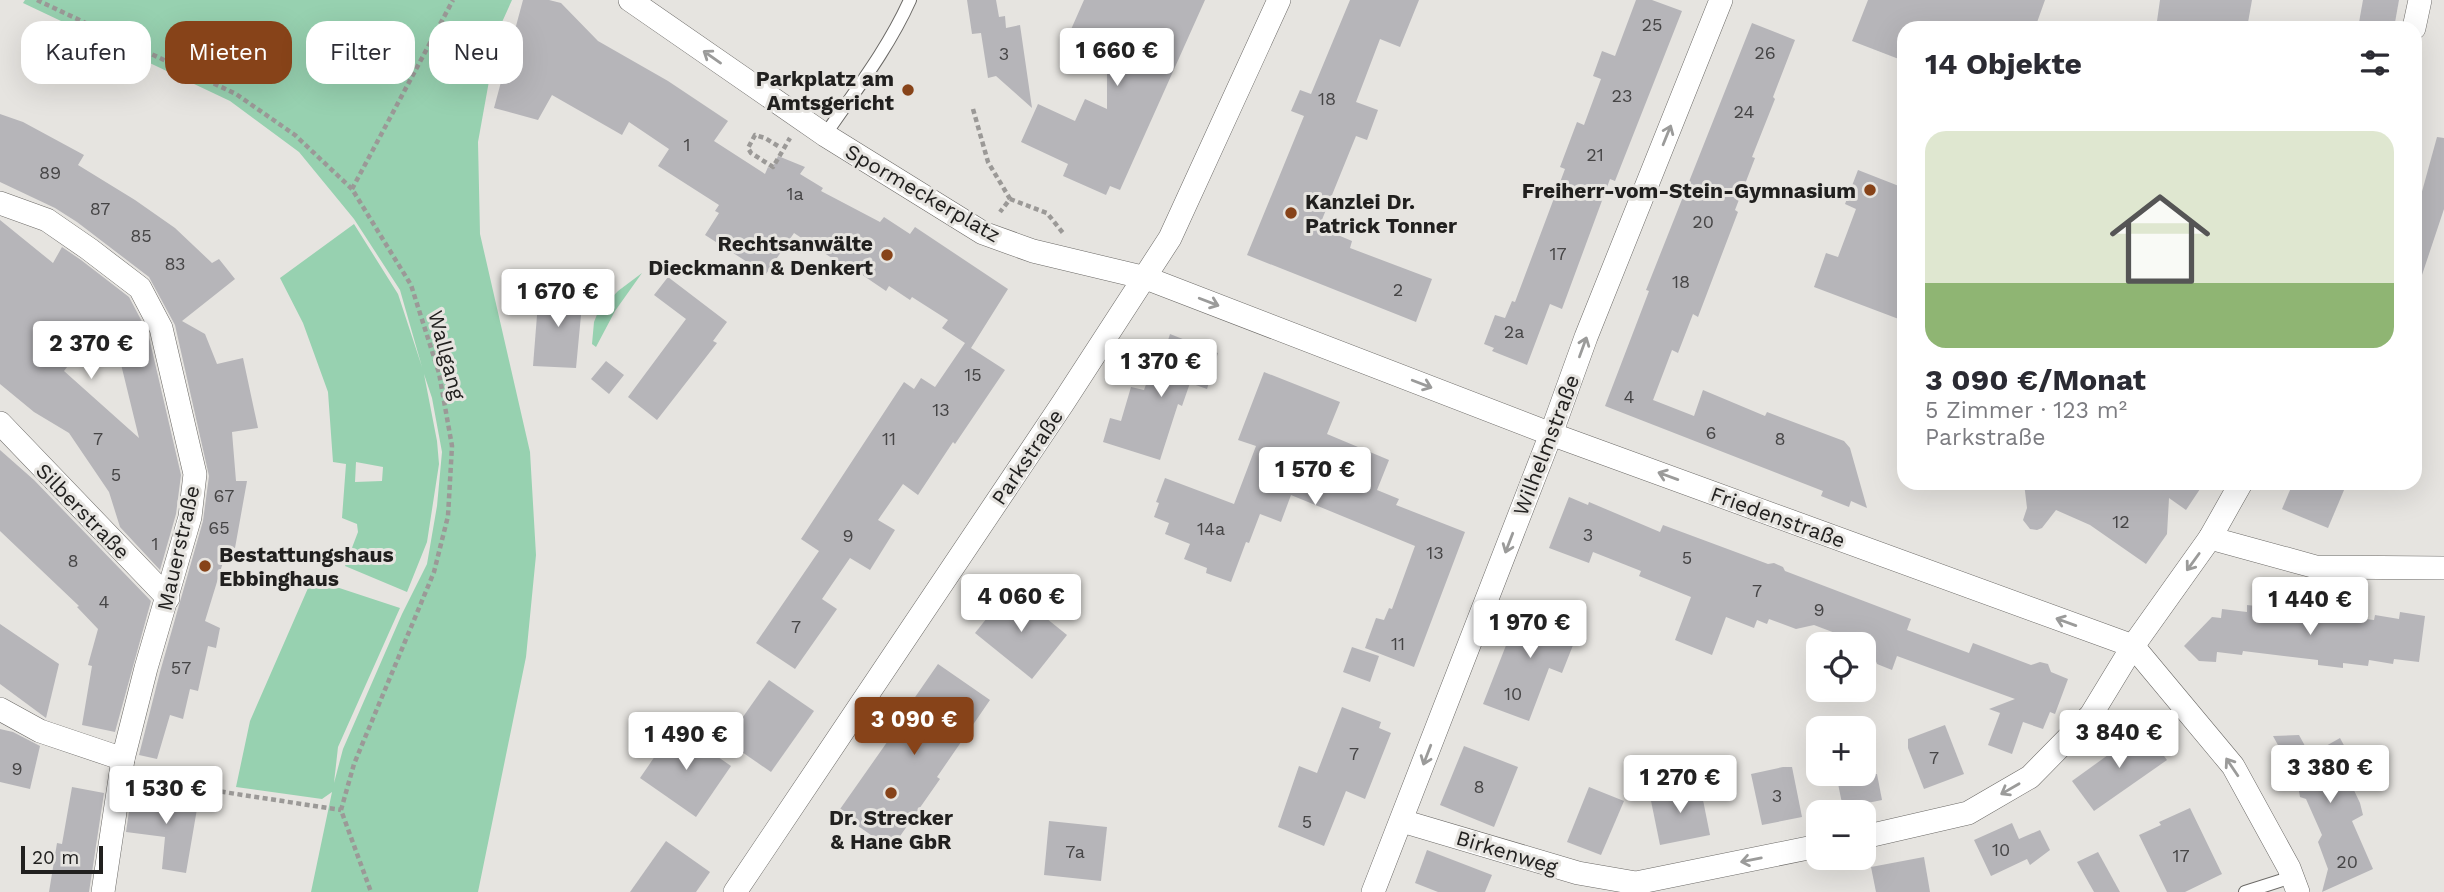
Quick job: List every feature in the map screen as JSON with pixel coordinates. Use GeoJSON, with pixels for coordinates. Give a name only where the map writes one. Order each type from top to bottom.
{"type":"FeatureCollection","features":[{"type":"Feature","properties":{"kind":"street","name":"Spormeckerplatz"},"geometry":{"type":"LineString","coordinates":[[630,0],[825,135],[983,233],[1033,251],[1146,278]]}},
{"type":"Feature","properties":{"kind":"street","name":"Parkstraße"},"geometry":{"type":"LineString","coordinates":[[735,892],[1146,278],[1170,238],[1279,0]]}},
{"type":"Feature","properties":{"kind":"street","name":"Wilhelmstraße"},"geometry":{"type":"LineString","coordinates":[[1373,892],[1586,337],[1721,0]]}},
{"type":"Feature","properties":{"kind":"street"},"geometry":{"type":"LineString","coordinates":[[2416,21],[2420,0]]}},
{"type":"Feature","properties":{"kind":"street","name":"Mauerstraße"},"geometry":{"type":"LineString","coordinates":[[0,203],[47,220],[140,288],[161,328],[195,474],[190,517],[146,668],[122,768],[103,892]]}},
{"type":"Feature","properties":{"kind":"street","name":"Friedenstraße"},"geometry":{"type":"LineString","coordinates":[[1146,278],[1551,434],[2133,646]]}},
{"type":"Feature","properties":{"kind":"street","name":"Silberstraße"},"geometry":{"type":"LineString","coordinates":[[0,424],[167,598]]}},
{"type":"Feature","properties":{"kind":"street"},"geometry":{"type":"LineString","coordinates":[[1876,834],[1968,813],[2031,777],[2091,715],[2133,646],[2210,538],[2237,490]]}},
{"type":"Feature","properties":{"kind":"street"},"geometry":{"type":"LineString","coordinates":[[2210,538],[2316,567],[2444,568]]}},
{"type":"Feature","properties":{"kind":"street"},"geometry":{"type":"LineString","coordinates":[[2133,646],[2232,766],[2295,885]]}},
{"type":"Feature","properties":{"kind":"street"},"geometry":{"type":"LineString","coordinates":[[0,709],[40,731],[122,768]]}},
{"type":"Feature","properties":{"kind":"street","name":"Birkenweg"},"geometry":{"type":"LineString","coordinates":[[1402,821],[1578,873],[1636,883],[1806,848]]}},
{"type":"Feature","properties":{"kind":"lane"},"geometry":{"type":"LineString","coordinates":[[825,135],[881,54],[910,0]]}},
{"type":"Feature","properties":{"kind":"lane"},"geometry":{"type":"LineString","coordinates":[[2245,892],[2295,885]]}},
{"type":"Feature","properties":{"kind":"path","name":"Wallgang"},"geometry":{"type":"LineString","coordinates":[[37,0],[236,94],[295,135],[352,189],[411,285],[439,373],[452,446],[448,516],[434,572],[354,764],[341,810]]}},
{"type":"Feature","properties":{"kind":"path"},"geometry":{"type":"LineString","coordinates":[[352,189],[453,0]]}},
{"type":"Feature","properties":{"kind":"path"},"geometry":{"type":"LineString","coordinates":[[973,109],[988,162],[1010,199],[1047,213],[1063,234]]}},
{"type":"Feature","properties":{"kind":"path"},"geometry":{"type":"LineString","coordinates":[[778,146],[755,135],[748,148],[751,153],[773,167],[790,138]]}},
{"type":"Feature","properties":{"kind":"path"},"geometry":{"type":"LineString","coordinates":[[983,233],[1010,199]]}},
{"type":"Feature","properties":{"kind":"path"},"geometry":{"type":"LineString","coordinates":[[122,768],[341,810],[371,892]]}},
{"type":"Feature","properties":{"kind":"green space"},"geometry":{"type":"Polygon","coordinates":[[[25,0],[512,0],[503,21],[429,21],[429,84],[488,84],[478,142],[480,234],[530,452],[536,555],[526,657],[478,892],[311,892],[332,792],[322,799],[236,787],[250,721],[312,579],[400,608],[338,747],[334,783],[343,749],[427,564],[437,506],[442,452],[432,398],[424,374],[439,464],[427,542],[407,592],[345,566],[358,532],[357,524],[342,518],[346,464],[333,462],[328,392],[303,323],[280,278],[354,224],[398,294],[422,367],[400,290],[354,219],[299,152],[230,101],[194,84],[292,84],[292,21],[165,21],[165,70],[151,64],[151,21],[61,21],[23,3],[25,0]],[[356,462],[355,482],[382,481],[383,467],[356,462]]]}},
{"type":"Feature","properties":{"kind":"green space"},"geometry":{"type":"Polygon","coordinates":[[[642,273],[615,311],[596,347],[592,344],[598,312],[618,291],[642,273]]]}},
{"type":"Feature","properties":{"kind":"building"},"geometry":{"type":"Polygon","coordinates":[[[523,0],[561,3],[598,41],[668,81],[728,121],[714,141],[765,174],[768,167],[772,169],[778,156],[805,167],[800,174],[823,188],[821,191],[880,222],[884,217],[910,234],[915,227],[1008,289],[971,348],[1005,370],[918,495],[903,484],[878,520],[895,530],[870,570],[850,558],[822,599],[837,609],[795,669],[756,643],[819,551],[801,539],[904,382],[914,389],[921,378],[935,387],[965,343],[942,328],[948,320],[889,286],[886,291],[794,233],[766,274],[705,235],[719,213],[715,211],[719,205],[658,166],[669,149],[629,122],[622,135],[552,95],[538,120],[494,108],[500,84],[523,84],[523,21],[517,21],[523,0]]]}},
{"type":"Feature","properties":{"kind":"building"},"geometry":{"type":"Polygon","coordinates":[[[967,0],[996,0],[999,17],[1005,16],[1006,28],[1020,25],[1032,108],[996,76],[988,78],[981,33],[972,34],[967,0]]]}},
{"type":"Feature","properties":{"kind":"building"},"geometry":{"type":"Polygon","coordinates":[[[1084,0],[1205,0],[1120,190],[1110,186],[1106,195],[1063,176],[1068,164],[1021,142],[1038,104],[1075,121],[1085,99],[1107,109],[1107,50],[1069,34],[1084,0]]]}},
{"type":"Feature","properties":{"kind":"building"},"geometry":{"type":"Polygon","coordinates":[[[1350,0],[1419,0],[1400,47],[1380,39],[1356,102],[1378,110],[1367,140],[1356,136],[1319,227],[1352,241],[1350,248],[1432,279],[1416,322],[1247,255],[1304,116],[1291,111],[1300,90],[1311,94],[1350,0]]]}},
{"type":"Feature","properties":{"kind":"building"},"geometry":{"type":"Polygon","coordinates":[[[1636,0],[1652,0],[1682,11],[1615,181],[1610,179],[1562,309],[1550,304],[1527,365],[1492,351],[1494,348],[1484,344],[1495,315],[1505,318],[1512,301],[1515,302],[1565,169],[1560,167],[1577,122],[1584,125],[1601,79],[1593,76],[1602,51],[1615,56],[1636,0]]]}},
{"type":"Feature","properties":{"kind":"building"},"geometry":{"type":"Polygon","coordinates":[[[1868,0],[2045,0],[2038,21],[1897,21],[1897,58],[1852,41],[1868,0]]]}},
{"type":"Feature","properties":{"kind":"building"},"geometry":{"type":"Polygon","coordinates":[[[2160,0],[2252,0],[2248,21],[2157,21],[2160,0]]]}},
{"type":"Feature","properties":{"kind":"building"},"geometry":{"type":"Polygon","coordinates":[[[2363,0],[2399,0],[2395,21],[2359,21],[2363,0]]]}},
{"type":"Feature","properties":{"kind":"building"},"geometry":{"type":"Polygon","coordinates":[[[1752,23],[1795,40],[1752,157],[1755,158],[1735,210],[1738,212],[1698,317],[1693,314],[1678,353],[1672,350],[1653,400],[1694,416],[1703,390],[1765,416],[1767,412],[1844,441],[1850,448],[1867,508],[1851,501],[1849,507],[1821,496],[1823,491],[1605,406],[1649,291],[1646,290],[1752,23]]]}},
{"type":"Feature","properties":{"kind":"building"},"geometry":{"type":"Polygon","coordinates":[[[0,114],[23,122],[84,155],[78,165],[175,228],[212,263],[219,259],[235,279],[182,321],[205,334],[217,364],[243,358],[258,428],[232,432],[236,481],[247,481],[235,548],[228,546],[205,621],[220,628],[216,648],[208,646],[198,691],[190,689],[183,719],[170,715],[157,759],[139,755],[203,521],[209,476],[175,325],[149,277],[77,222],[55,208],[0,182],[0,114]]]}},
{"type":"Feature","properties":{"kind":"building"},"geometry":{"type":"Polygon","coordinates":[[[2437,137],[2444,138],[2444,209],[2422,275],[2422,192],[2437,137]]]}},
{"type":"Feature","properties":{"kind":"building"},"geometry":{"type":"Polygon","coordinates":[[[1858,170],[1897,185],[1897,318],[1814,287],[1826,253],[1838,257],[1856,209],[1845,204],[1858,170]]]}},
{"type":"Feature","properties":{"kind":"building"},"geometry":{"type":"Polygon","coordinates":[[[0,220],[53,263],[62,247],[81,260],[129,297],[148,333],[181,475],[176,514],[160,570],[120,527],[109,492],[69,433],[34,412],[0,384],[0,220]],[[96,329],[64,371],[139,438],[119,356],[96,329]]]}},
{"type":"Feature","properties":{"kind":"building"},"geometry":{"type":"Polygon","coordinates":[[[668,277],[727,322],[713,341],[717,343],[657,420],[628,397],[686,319],[654,295],[668,277]]]}},
{"type":"Feature","properties":{"kind":"building"},"geometry":{"type":"Polygon","coordinates":[[[539,290],[583,294],[576,368],[533,366],[539,290]]]}},
{"type":"Feature","properties":{"kind":"building"},"geometry":{"type":"Polygon","coordinates":[[[1170,334],[1218,353],[1207,389],[1190,383],[1182,406],[1178,404],[1160,460],[1103,442],[1110,418],[1121,421],[1131,387],[1144,390],[1149,376],[1153,378],[1170,334]]]}},
{"type":"Feature","properties":{"kind":"building"},"geometry":{"type":"Polygon","coordinates":[[[606,361],[624,375],[609,394],[591,379],[606,361]]]}},
{"type":"Feature","properties":{"kind":"building"},"geometry":{"type":"Polygon","coordinates":[[[1264,372],[1340,402],[1327,434],[1389,460],[1377,490],[1399,499],[1396,505],[1465,532],[1414,667],[1365,648],[1376,618],[1384,620],[1389,608],[1392,609],[1415,546],[1291,495],[1281,522],[1260,514],[1231,582],[1206,573],[1207,568],[1184,559],[1190,544],[1165,534],[1169,523],[1154,517],[1159,503],[1156,502],[1165,478],[1234,504],[1256,446],[1238,440],[1264,372]]]}},
{"type":"Feature","properties":{"kind":"building"},"geometry":{"type":"Polygon","coordinates":[[[0,450],[34,480],[151,601],[115,732],[82,725],[92,666],[88,665],[98,629],[77,607],[79,606],[0,531],[0,450]]]}},
{"type":"Feature","properties":{"kind":"building"},"geometry":{"type":"Polygon","coordinates":[[[2025,490],[2199,490],[2186,510],[2169,498],[2167,534],[2146,564],[2090,525],[2056,510],[2042,528],[2030,529],[2023,520],[2027,508],[2025,490]]]}},
{"type":"Feature","properties":{"kind":"building"},"geometry":{"type":"Polygon","coordinates":[[[2290,490],[2344,490],[2328,528],[2282,509],[2290,490]]]}},
{"type":"Feature","properties":{"kind":"building"},"geometry":{"type":"Polygon","coordinates":[[[1569,497],[1588,505],[1589,502],[1660,532],[1663,525],[1768,564],[1774,563],[1785,571],[1911,619],[1907,630],[1969,653],[1973,643],[2031,665],[2040,662],[2048,664],[2051,672],[2068,679],[2055,714],[2050,712],[2043,729],[2023,722],[2012,754],[1988,745],[2000,713],[1989,709],[2015,699],[1897,656],[1892,670],[1877,664],[1876,632],[1832,632],[1814,625],[1796,629],[1769,619],[1767,624],[1757,620],[1754,628],[1726,617],[1712,655],[1675,640],[1691,597],[1639,576],[1641,571],[1593,552],[1589,563],[1549,548],[1569,497]]]}},
{"type":"Feature","properties":{"kind":"building"},"geometry":{"type":"Polygon","coordinates":[[[1010,589],[1067,635],[1032,679],[975,633],[1010,589]]]}},
{"type":"Feature","properties":{"kind":"building"},"geometry":{"type":"Polygon","coordinates":[[[1523,602],[1581,625],[1562,673],[1549,668],[1529,721],[1483,704],[1523,602]]]}},
{"type":"Feature","properties":{"kind":"building"},"geometry":{"type":"Polygon","coordinates":[[[2247,605],[2374,620],[2375,615],[2399,619],[2400,612],[2425,616],[2419,662],[2394,659],[2393,664],[2369,660],[2368,666],[2343,663],[2343,668],[2318,665],[2318,660],[2243,651],[2242,655],[2217,652],[2216,662],[2199,661],[2184,646],[2212,617],[2221,618],[2222,609],[2247,612],[2247,605]]]}},
{"type":"Feature","properties":{"kind":"building"},"geometry":{"type":"Polygon","coordinates":[[[0,624],[59,664],[46,718],[0,684],[0,624]]]}},
{"type":"Feature","properties":{"kind":"building"},"geometry":{"type":"Polygon","coordinates":[[[1352,647],[1379,656],[1370,682],[1343,672],[1352,647]]]}},
{"type":"Feature","properties":{"kind":"building"},"geometry":{"type":"Polygon","coordinates":[[[938,664],[990,700],[891,849],[838,812],[938,664]]]}},
{"type":"Feature","properties":{"kind":"building"},"geometry":{"type":"Polygon","coordinates":[[[769,680],[814,711],[771,772],[726,741],[769,680]]]}},
{"type":"Feature","properties":{"kind":"building"},"geometry":{"type":"Polygon","coordinates":[[[1342,707],[1381,722],[1379,728],[1391,733],[1365,799],[1346,791],[1324,846],[1278,827],[1299,766],[1317,773],[1342,707]]]}},
{"type":"Feature","properties":{"kind":"building"},"geometry":{"type":"Polygon","coordinates":[[[1945,725],[1964,774],[1924,789],[1908,748],[1908,739],[1945,725]]]}},
{"type":"Feature","properties":{"kind":"building"},"geometry":{"type":"Polygon","coordinates":[[[675,727],[731,766],[696,817],[640,778],[675,727]]]}},
{"type":"Feature","properties":{"kind":"building"},"geometry":{"type":"Polygon","coordinates":[[[0,729],[13,732],[40,746],[30,789],[0,782],[0,729]]]}},
{"type":"Feature","properties":{"kind":"building"},"geometry":{"type":"Polygon","coordinates":[[[2144,729],[2167,760],[2094,811],[2072,781],[2144,729]]]}},
{"type":"Feature","properties":{"kind":"building"},"geometry":{"type":"Polygon","coordinates":[[[2299,735],[2310,755],[2340,738],[2353,762],[2343,767],[2363,815],[2352,821],[2373,869],[2322,892],[2328,869],[2318,842],[2322,835],[2306,799],[2300,797],[2297,780],[2273,736],[2299,735]]]}},
{"type":"Feature","properties":{"kind":"building"},"geometry":{"type":"Polygon","coordinates":[[[1464,746],[1518,767],[1494,827],[1440,805],[1464,746]]]}},
{"type":"Feature","properties":{"kind":"building"},"geometry":{"type":"Polygon","coordinates":[[[1792,767],[1802,817],[1762,825],[1751,774],[1792,767]]]}},
{"type":"Feature","properties":{"kind":"building"},"geometry":{"type":"Polygon","coordinates":[[[1877,774],[1882,800],[1841,800],[1838,786],[1876,786],[1877,774]]]}},
{"type":"Feature","properties":{"kind":"building"},"geometry":{"type":"Polygon","coordinates":[[[1700,785],[1710,835],[1660,845],[1650,796],[1700,785]]]}},
{"type":"Feature","properties":{"kind":"building"},"geometry":{"type":"Polygon","coordinates":[[[72,787],[104,793],[89,892],[49,892],[57,843],[62,844],[72,787]]]}},
{"type":"Feature","properties":{"kind":"building"},"geometry":{"type":"Polygon","coordinates":[[[1589,787],[1624,801],[1601,855],[1567,842],[1589,787]]]}},
{"type":"Feature","properties":{"kind":"building"},"geometry":{"type":"Polygon","coordinates":[[[148,791],[198,803],[186,873],[162,869],[165,837],[126,832],[131,798],[146,800],[148,791]]]}},
{"type":"Feature","properties":{"kind":"building"},"geometry":{"type":"Polygon","coordinates":[[[2190,808],[2222,874],[2185,892],[2167,892],[2139,835],[2161,825],[2159,822],[2190,808]]]}},
{"type":"Feature","properties":{"kind":"building"},"geometry":{"type":"Polygon","coordinates":[[[1049,821],[1107,827],[1101,881],[1044,875],[1049,821]]]}},
{"type":"Feature","properties":{"kind":"building"},"geometry":{"type":"Polygon","coordinates":[[[2012,823],[2019,839],[2040,830],[2050,850],[2030,865],[2027,859],[1991,876],[1974,840],[2012,823]]]}},
{"type":"Feature","properties":{"kind":"building"},"geometry":{"type":"Polygon","coordinates":[[[666,841],[710,872],[696,892],[630,892],[666,841]]]}},
{"type":"Feature","properties":{"kind":"building"},"geometry":{"type":"Polygon","coordinates":[[[1427,850],[1492,875],[1485,892],[1438,892],[1415,883],[1427,850]]]}},
{"type":"Feature","properties":{"kind":"building"},"geometry":{"type":"Polygon","coordinates":[[[2098,852],[2120,892],[2094,892],[2077,862],[2098,852]]]}},
{"type":"Feature","properties":{"kind":"building"},"geometry":{"type":"Polygon","coordinates":[[[1924,857],[1930,892],[1876,892],[1872,870],[1876,870],[1876,866],[1924,857]]]}},
{"type":"Feature","properties":{"kind":"place","name":"Parkplatz am Amtsgericht"},"geometry":{"type":"Point","coordinates":[908,90]}},
{"type":"Feature","properties":{"kind":"place","name":"Freiherr-vom-Stein-Gymnasium"},"geometry":{"type":"Point","coordinates":[1870,190]}},
{"type":"Feature","properties":{"kind":"place","name":"Kanzlei Dr. Patrick Tonner"},"geometry":{"type":"Point","coordinates":[1291,213]}},
{"type":"Feature","properties":{"kind":"place","name":"Rechtsanwälte Dieckmann & Denkert"},"geometry":{"type":"Point","coordinates":[887,255]}},
{"type":"Feature","properties":{"kind":"place","name":"Bestattungshaus Ebbinghaus"},"geometry":{"type":"Point","coordinates":[205,566]}},
{"type":"Feature","properties":{"kind":"place","name":"Dr. Strecker & Hane GbR"},"geometry":{"type":"Point","coordinates":[891,793]}}]}
